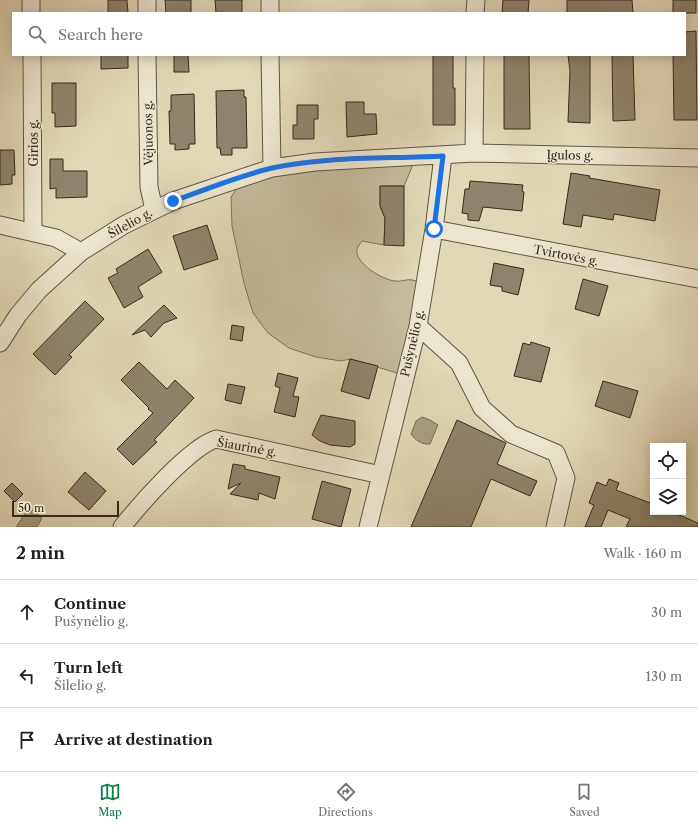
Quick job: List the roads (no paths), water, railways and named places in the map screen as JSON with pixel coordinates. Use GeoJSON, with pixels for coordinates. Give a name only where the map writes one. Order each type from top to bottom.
{"type":"FeatureCollection","features":[{"type":"Feature","properties":{"kind":"street"},"geometry":{"type":"LineString","coordinates":[[31,0],[31,12]]}},
{"type":"Feature","properties":{"kind":"street"},"geometry":{"type":"LineString","coordinates":[[147,0],[147,12]]}},
{"type":"Feature","properties":{"kind":"street"},"geometry":{"type":"LineString","coordinates":[[270,0],[270,12]]}},
{"type":"Feature","properties":{"kind":"street"},"geometry":{"type":"LineString","coordinates":[[476,0],[476,12]]}},
{"type":"Feature","properties":{"kind":"street","name":"Girios g."},"geometry":{"type":"LineString","coordinates":[[32,56],[33,232]]}},
{"type":"Feature","properties":{"kind":"street","name":"Vėjuonos g."},"geometry":{"type":"LineString","coordinates":[[147,56],[149,187],[154,210]]}},
{"type":"Feature","properties":{"kind":"street"},"geometry":{"type":"LineString","coordinates":[[270,56],[272,168]]}},
{"type":"Feature","properties":{"kind":"street"},"geometry":{"type":"LineString","coordinates":[[474,154],[475,56]]}},
{"type":"Feature","properties":{"kind":"street","name":"Įgulos g."},"geometry":{"type":"LineString","coordinates":[[443,156],[474,154],[698,158]]}},
{"type":"Feature","properties":{"kind":"street","name":"Šilelio g."},"geometry":{"type":"LineString","coordinates":[[0,343],[18,315],[39,290],[81,252],[124,226],[173,201],[272,168],[315,162],[379,157],[443,156]]}},
{"type":"Feature","properties":{"kind":"street","name":"Pušynėlio g."},"geometry":{"type":"LineString","coordinates":[[368,527],[418,326],[434,229],[443,156]]}},
{"type":"Feature","properties":{"kind":"street"},"geometry":{"type":"LineString","coordinates":[[0,225],[56,238],[81,252]]}},
{"type":"Feature","properties":{"kind":"street","name":"Tvirtovės g."},"geometry":{"type":"LineString","coordinates":[[434,229],[698,279]]}},
{"type":"Feature","properties":{"kind":"street"},"geometry":{"type":"LineString","coordinates":[[418,326],[459,363],[482,408],[511,434],[556,453],[566,478],[555,527]]}},
{"type":"Feature","properties":{"kind":"street","name":"Šiaurinė g."},"geometry":{"type":"LineString","coordinates":[[122,527],[152,492],[196,450],[208,441],[216,439],[381,475]]}}]}
